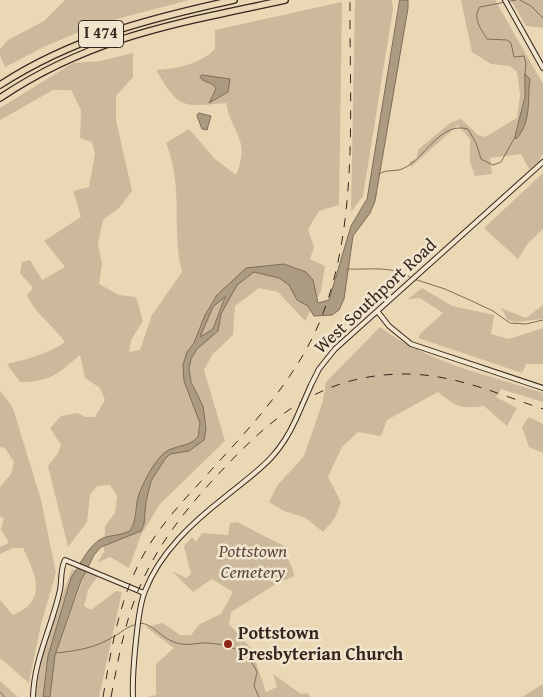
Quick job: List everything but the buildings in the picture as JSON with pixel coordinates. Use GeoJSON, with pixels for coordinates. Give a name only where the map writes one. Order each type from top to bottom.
{"type":"FeatureCollection","features":[{"type":"Feature","properties":{"kind":"highway","name":"I 474"},"geometry":{"type":"LineString","coordinates":[[0,86],[47,58],[92,37],[132,24],[234,0]]}},
{"type":"Feature","properties":{"kind":"highway","name":"I 474"},"geometry":{"type":"LineString","coordinates":[[0,98],[51,67],[114,40],[148,30],[285,0]]}},
{"type":"Feature","properties":{"kind":"main road"},"geometry":{"type":"LineString","coordinates":[[505,0],[543,68]]}},
{"type":"Feature","properties":{"kind":"main road","name":"West Southport Road"},"geometry":{"type":"LineString","coordinates":[[133,697],[132,677],[139,616],[144,593],[160,562],[176,542],[206,512],[271,460],[288,438],[311,384],[329,356],[543,162]]}},
{"type":"Feature","properties":{"kind":"main road"},"geometry":{"type":"LineString","coordinates":[[378,312],[389,326],[411,344],[543,388]]}},
{"type":"Feature","properties":{"kind":"main road"},"geometry":{"type":"LineString","coordinates":[[33,697],[35,672],[60,590],[61,570],[65,560],[144,593]]}},
{"type":"Feature","properties":{"kind":"green space"},"geometry":{"type":"Polygon","coordinates":[[[65,0],[189,0],[98,24],[46,46],[5,67],[0,56],[0,49],[8,40],[44,21],[65,0]]]}},
{"type":"Feature","properties":{"kind":"green space"},"geometry":{"type":"Polygon","coordinates":[[[355,0],[392,0],[393,9],[363,196],[351,212],[355,0]]]}},
{"type":"Feature","properties":{"kind":"green space"},"geometry":{"type":"Polygon","coordinates":[[[461,0],[495,0],[543,84],[543,154],[538,162],[529,169],[521,154],[490,158],[492,174],[475,176],[470,162],[470,139],[458,125],[411,167],[409,162],[417,159],[418,150],[450,123],[461,119],[478,135],[485,137],[517,118],[520,95],[517,72],[510,66],[491,64],[472,52],[461,0]]]}},
{"type":"Feature","properties":{"kind":"green space"},"geometry":{"type":"Polygon","coordinates":[[[511,0],[543,0],[543,28],[526,26],[511,0]]]}},
{"type":"Feature","properties":{"kind":"green space"},"geometry":{"type":"Polygon","coordinates":[[[342,2],[339,205],[319,211],[308,229],[314,247],[310,259],[325,266],[321,291],[305,321],[278,292],[259,288],[235,306],[233,335],[212,355],[204,370],[225,441],[160,504],[141,535],[129,568],[110,557],[97,563],[104,552],[105,526],[115,513],[117,496],[110,485],[97,486],[90,495],[87,522],[68,547],[48,466],[58,453],[61,445],[50,428],[61,416],[78,413],[85,417],[95,417],[105,400],[100,388],[85,378],[80,355],[53,376],[31,382],[20,382],[7,364],[45,353],[65,342],[30,302],[27,295],[33,288],[20,273],[22,262],[30,260],[42,280],[65,267],[44,241],[81,217],[73,191],[89,187],[95,154],[92,142],[80,138],[81,110],[71,90],[53,90],[0,120],[0,108],[73,63],[100,61],[133,53],[133,77],[116,96],[116,120],[132,191],[119,208],[103,220],[98,243],[102,265],[99,284],[119,295],[136,297],[143,321],[131,340],[129,352],[140,350],[152,315],[182,272],[177,239],[175,176],[166,143],[189,129],[215,159],[236,175],[242,153],[239,138],[226,103],[190,105],[183,103],[170,92],[156,70],[187,65],[209,54],[215,49],[215,30],[342,2]]]}},
{"type":"Feature","properties":{"kind":"green space"},"geometry":{"type":"Polygon","coordinates":[[[543,173],[543,229],[528,243],[518,259],[484,228],[543,173]]]}},
{"type":"Feature","properties":{"kind":"green space"},"geometry":{"type":"Polygon","coordinates":[[[422,288],[452,306],[494,315],[491,334],[509,339],[543,328],[543,364],[526,364],[522,373],[418,338],[443,313],[420,298],[408,299],[422,288]]]}},
{"type":"Feature","properties":{"kind":"green space"},"geometry":{"type":"Polygon","coordinates":[[[543,305],[543,319],[516,322],[508,320],[501,308],[526,318],[543,305]]]}},
{"type":"Feature","properties":{"kind":"green space"},"geometry":{"type":"Polygon","coordinates":[[[380,327],[398,339],[438,359],[543,393],[543,402],[501,389],[496,397],[517,408],[507,426],[484,406],[459,406],[438,392],[387,420],[381,436],[358,432],[342,447],[328,477],[341,502],[335,518],[323,532],[306,518],[284,511],[269,502],[277,486],[304,456],[323,401],[326,382],[380,327]]]}},
{"type":"Feature","properties":{"kind":"green space"},"geometry":{"type":"Polygon","coordinates":[[[0,391],[13,408],[41,500],[56,573],[41,624],[29,683],[0,658],[0,600],[13,615],[24,609],[31,602],[35,595],[36,586],[32,568],[23,548],[13,548],[0,554],[0,547],[9,543],[1,529],[4,518],[0,516],[0,487],[11,474],[14,462],[5,448],[0,447],[0,391]]]}},
{"type":"Feature","properties":{"kind":"green space"},"geometry":{"type":"Polygon","coordinates":[[[529,417],[543,424],[543,453],[529,447],[522,427],[529,417]]]}},
{"type":"Feature","properties":{"kind":"green space","name":"Pottstown Cemetery"},"geometry":{"type":"Polygon","coordinates":[[[237,522],[284,546],[294,576],[276,584],[231,612],[229,624],[251,648],[266,692],[277,687],[273,674],[301,694],[308,693],[310,697],[148,697],[156,695],[156,664],[174,648],[146,627],[163,623],[180,635],[191,635],[200,624],[221,614],[233,592],[212,579],[193,592],[172,571],[186,578],[191,574],[184,546],[192,537],[196,542],[202,533],[228,535],[230,523],[237,522]]]}},
{"type":"Feature","properties":{"kind":"green space"},"geometry":{"type":"Polygon","coordinates":[[[72,569],[76,571],[71,578],[48,656],[43,697],[35,697],[43,649],[72,569]]]}},
{"type":"Feature","properties":{"kind":"green space"},"geometry":{"type":"Polygon","coordinates":[[[86,571],[98,576],[88,590],[84,606],[91,610],[116,591],[122,592],[99,697],[50,697],[55,655],[86,571]]]}},
{"type":"Feature","properties":{"kind":"green space"},"geometry":{"type":"Polygon","coordinates":[[[0,681],[18,697],[0,697],[0,681]]]}},
{"type":"Feature","properties":{"kind":"green space"},"geometry":{"type":"Polygon","coordinates":[[[543,684],[543,697],[522,697],[543,684]]]}},
{"type":"Feature","properties":{"kind":"shaded area"},"geometry":{"type":"Polygon","coordinates":[[[400,0],[408,0],[375,201],[370,213],[353,236],[344,299],[339,310],[332,315],[314,316],[308,306],[297,300],[289,285],[279,278],[254,272],[237,285],[221,314],[218,331],[197,349],[191,359],[189,368],[191,382],[203,406],[206,429],[204,440],[189,451],[170,454],[165,459],[151,481],[146,502],[144,524],[141,531],[101,547],[94,555],[81,581],[55,655],[50,697],[43,697],[48,656],[71,578],[89,550],[98,541],[130,531],[134,523],[138,497],[157,460],[165,452],[194,441],[198,437],[200,423],[184,381],[183,365],[187,352],[194,343],[205,315],[217,295],[246,268],[284,264],[306,272],[313,280],[318,303],[329,300],[351,226],[367,199],[400,0]],[[225,297],[213,307],[200,337],[213,329],[225,297]]]}},
{"type":"Feature","properties":{"kind":"shaded area"},"geometry":{"type":"Polygon","coordinates":[[[525,74],[530,79],[527,118],[516,139],[515,136],[525,97],[525,74]]]}},
{"type":"Feature","properties":{"kind":"shaded area"},"geometry":{"type":"Polygon","coordinates":[[[202,75],[230,79],[228,92],[209,103],[216,89],[215,86],[200,77],[202,75]]]}},
{"type":"Feature","properties":{"kind":"shaded area"},"geometry":{"type":"Polygon","coordinates":[[[199,113],[211,116],[207,130],[202,129],[197,116],[199,113]]]}},
{"type":"Feature","properties":{"kind":"waterway"},"geometry":{"type":"LineString","coordinates":[[516,0],[480,7],[477,19],[487,39],[507,40],[511,43],[514,57],[524,56],[526,64],[525,74]]}},
{"type":"Feature","properties":{"kind":"waterway"},"geometry":{"type":"LineString","coordinates":[[520,0],[531,6],[543,18]]}},
{"type":"Feature","properties":{"kind":"waterway"},"geometry":{"type":"LineString","coordinates":[[379,174],[402,169],[418,158],[440,136],[458,128],[468,129],[476,143],[481,159],[493,165],[501,162],[515,137]]}},
{"type":"Feature","properties":{"kind":"waterway"},"geometry":{"type":"LineString","coordinates":[[347,269],[397,271],[411,278]]}},
{"type":"Feature","properties":{"kind":"waterway"},"geometry":{"type":"LineString","coordinates":[[414,279],[445,289],[474,302],[493,311],[510,323],[526,324],[543,320]]}},
{"type":"Feature","properties":{"kind":"waterway"},"geometry":{"type":"LineString","coordinates":[[140,623],[149,626],[169,640],[178,643],[219,644],[242,653],[253,664],[257,672],[254,686],[259,697]]}},
{"type":"Feature","properties":{"kind":"waterway"},"geometry":{"type":"LineString","coordinates":[[56,653],[78,650],[106,641],[137,624]]}},
{"type":"Feature","properties":{"kind":"waterway"},"geometry":{"type":"LineString","coordinates":[[0,692],[5,697]]}},
{"type":"Feature","properties":{"kind":"railway"},"geometry":{"type":"LineString","coordinates":[[103,697],[118,620],[130,583],[148,547],[174,511],[246,432],[285,383],[307,348],[325,309],[337,267],[345,224],[349,178],[350,0]]}},
{"type":"Feature","properties":{"kind":"railway"},"geometry":{"type":"LineString","coordinates":[[111,697],[122,643],[133,604],[161,546],[190,506],[233,459],[275,420],[298,404],[322,391],[348,382],[376,376],[408,374],[426,375],[460,382],[543,409]]}},
{"type":"Feature","properties":{"kind":"place","name":"Pottstown Presbyterian Church"},"geometry":{"type":"Point","coordinates":[228,644]}}]}
